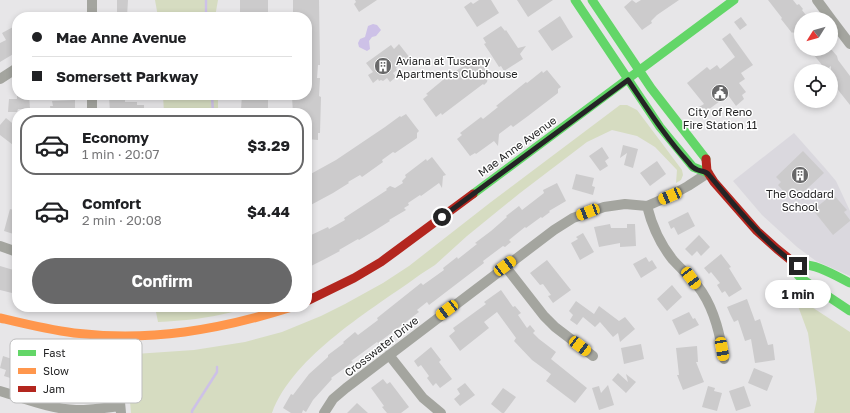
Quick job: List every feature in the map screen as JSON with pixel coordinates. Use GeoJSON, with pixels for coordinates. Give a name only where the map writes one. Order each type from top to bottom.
{"type":"FeatureCollection","features":[{"type":"Feature","properties":{"kind":"main road"},"geometry":{"type":"LineString","coordinates":[[575,0],[660,127],[689,163],[698,170],[708,173],[760,234],[781,254],[798,266]]}},
{"type":"Feature","properties":{"kind":"main road"},"geometry":{"type":"LineString","coordinates":[[592,0],[651,88],[706,158],[708,163],[708,173]]}},
{"type":"Feature","properties":{"kind":"main road","name":"Mae Anne Avenue"},"geometry":{"type":"LineString","coordinates":[[312,299],[354,278],[381,262],[734,0]]}},
{"type":"Feature","properties":{"kind":"main road"},"geometry":{"type":"LineString","coordinates":[[798,266],[802,264],[811,265],[850,283]]}},
{"type":"Feature","properties":{"kind":"main road"},"geometry":{"type":"LineString","coordinates":[[798,266],[798,275],[802,279],[850,311]]}},
{"type":"Feature","properties":{"kind":"main road"},"geometry":{"type":"LineString","coordinates":[[0,318],[46,329],[77,334],[119,337],[150,336],[209,330],[277,312]]}},
{"type":"Feature","properties":{"kind":"street"},"geometry":{"type":"LineString","coordinates":[[92,0],[92,12]]}},
{"type":"Feature","properties":{"kind":"street"},"geometry":{"type":"LineString","coordinates":[[817,0],[826,12]]}},
{"type":"Feature","properties":{"kind":"street"},"geometry":{"type":"LineString","coordinates":[[838,28],[850,44]]}},
{"type":"Feature","properties":{"kind":"street"},"geometry":{"type":"LineString","coordinates":[[0,79],[12,71]]}},
{"type":"Feature","properties":{"kind":"street","name":"Crosswater Drive"},"geometry":{"type":"LineString","coordinates":[[324,413],[333,399],[389,355],[505,266],[573,218],[604,207],[625,204],[647,206],[670,196],[708,173]]}},
{"type":"Feature","properties":{"kind":"street"},"geometry":{"type":"LineString","coordinates":[[647,206],[657,237],[665,250],[691,278],[711,308],[717,323],[724,359]]}},
{"type":"Feature","properties":{"kind":"street"},"geometry":{"type":"LineString","coordinates":[[0,246],[12,250]]}},
{"type":"Feature","properties":{"kind":"street"},"geometry":{"type":"LineString","coordinates":[[505,266],[544,316],[555,327],[593,356]]}},
{"type":"Feature","properties":{"kind":"street"},"geometry":{"type":"LineString","coordinates":[[389,355],[423,398],[441,413]]}},
{"type":"Feature","properties":{"kind":"street"},"geometry":{"type":"LineString","coordinates":[[0,391],[10,395]]}},
{"type":"Feature","properties":{"kind":"street"},"geometry":{"type":"LineString","coordinates":[[29,403],[41,408],[74,410],[121,409]]}},
{"type":"Feature","properties":{"kind":"shaded area"},"geometry":{"type":"Polygon","coordinates":[[[373,24],[377,25],[381,30],[369,41],[370,49],[367,51],[359,47],[358,43],[360,39],[365,37],[368,26],[373,24]]]}},
{"type":"Feature","properties":{"kind":"shaded area"},"geometry":{"type":"Polygon","coordinates":[[[794,133],[836,181],[850,211],[850,276],[816,261],[797,247],[762,215],[733,181],[794,133]]]}},
{"type":"Feature","properties":{"kind":"green space"},"geometry":{"type":"Polygon","coordinates":[[[155,0],[218,0],[216,12],[157,12],[155,0]]]}},
{"type":"Feature","properties":{"kind":"green space"},"geometry":{"type":"Polygon","coordinates":[[[163,100],[218,100],[218,108],[164,108],[163,100]]]}},
{"type":"Feature","properties":{"kind":"green space"},"geometry":{"type":"Polygon","coordinates":[[[620,105],[627,105],[637,110],[682,170],[683,175],[681,180],[676,183],[677,170],[655,147],[637,136],[612,130],[587,142],[520,193],[467,236],[435,265],[380,302],[336,335],[297,372],[282,392],[272,413],[131,413],[130,403],[142,403],[142,354],[194,350],[245,342],[282,332],[321,316],[383,283],[409,266],[620,105]]]}},
{"type":"Feature","properties":{"kind":"green space"},"geometry":{"type":"Polygon","coordinates":[[[801,300],[850,332],[850,413],[814,413],[817,399],[816,389],[808,333],[798,306],[801,300]]]}},
{"type":"Feature","properties":{"kind":"green space"},"geometry":{"type":"Polygon","coordinates":[[[156,312],[233,312],[196,319],[158,322],[156,312]]]}},
{"type":"Feature","properties":{"kind":"building"},"geometry":{"type":"Polygon","coordinates":[[[117,0],[128,0],[127,12],[117,12],[117,0]]]}},
{"type":"Feature","properties":{"kind":"building"},"geometry":{"type":"Polygon","coordinates":[[[240,0],[268,0],[268,12],[240,12],[240,0]]]}},
{"type":"Feature","properties":{"kind":"building"},"geometry":{"type":"Polygon","coordinates":[[[293,0],[319,0],[320,65],[318,65],[317,78],[320,78],[319,96],[321,97],[320,133],[318,133],[318,140],[312,139],[312,108],[293,108],[292,100],[312,100],[312,12],[293,12],[293,0]]]}},
{"type":"Feature","properties":{"kind":"building"},"geometry":{"type":"Polygon","coordinates":[[[355,0],[377,0],[359,12],[354,4],[356,2],[355,0]]]}},
{"type":"Feature","properties":{"kind":"building"},"geometry":{"type":"Polygon","coordinates":[[[479,0],[491,0],[499,13],[477,27],[464,7],[471,2],[473,4],[479,0]]]}},
{"type":"Feature","properties":{"kind":"building"},"geometry":{"type":"Polygon","coordinates":[[[517,0],[553,0],[528,17],[517,0]]]}},
{"type":"Feature","properties":{"kind":"building"},"geometry":{"type":"Polygon","coordinates":[[[632,0],[636,3],[641,0],[679,0],[657,15],[651,21],[652,23],[642,30],[624,7],[632,0]]]}},
{"type":"Feature","properties":{"kind":"building"},"geometry":{"type":"Polygon","coordinates":[[[768,0],[793,0],[803,9],[804,12],[794,12],[794,33],[792,33],[781,19],[782,18],[768,0]]]}},
{"type":"Feature","properties":{"kind":"building"},"geometry":{"type":"Polygon","coordinates":[[[560,16],[573,37],[552,51],[538,31],[560,16]]]}},
{"type":"Feature","properties":{"kind":"building"},"geometry":{"type":"Polygon","coordinates":[[[741,17],[747,25],[740,30],[734,22],[741,17]]]}},
{"type":"Feature","properties":{"kind":"building"},"geometry":{"type":"Polygon","coordinates":[[[501,26],[505,31],[506,30],[518,48],[526,46],[520,54],[523,59],[504,71],[501,66],[499,67],[484,44],[486,43],[483,38],[501,26]]]}},
{"type":"Feature","properties":{"kind":"building"},"geometry":{"type":"Polygon","coordinates":[[[12,28],[12,55],[0,62],[0,43],[6,40],[2,33],[12,28]]]}},
{"type":"Feature","properties":{"kind":"building","name":"City of Reno Fire Station 11"},"geometry":{"type":"Polygon","coordinates":[[[730,33],[753,65],[741,73],[745,79],[739,83],[746,92],[742,95],[744,99],[736,106],[728,95],[704,113],[699,107],[704,104],[687,83],[707,67],[710,70],[717,65],[720,69],[735,57],[722,39],[730,33]]]}},
{"type":"Feature","properties":{"kind":"building","name":"Aviana at Tuscany Apartments Clubhouse"},"geometry":{"type":"Polygon","coordinates":[[[399,44],[410,58],[396,68],[397,70],[393,73],[396,77],[390,82],[387,78],[383,81],[379,81],[378,79],[373,83],[368,75],[373,72],[366,63],[391,45],[394,49],[399,44]]]}},
{"type":"Feature","properties":{"kind":"building"},"geometry":{"type":"Polygon","coordinates":[[[815,56],[837,56],[838,60],[850,76],[850,105],[838,90],[838,64],[821,64],[815,56]]]}},
{"type":"Feature","properties":{"kind":"building"},"geometry":{"type":"Polygon","coordinates":[[[477,58],[490,75],[487,82],[442,115],[441,113],[436,117],[423,99],[428,95],[426,94],[455,70],[456,71],[471,60],[472,62],[477,58]]]}},
{"type":"Feature","properties":{"kind":"building"},"geometry":{"type":"Polygon","coordinates":[[[547,70],[561,87],[558,89],[558,93],[513,127],[511,125],[499,134],[498,146],[494,141],[476,154],[475,153],[470,156],[457,139],[462,135],[460,133],[481,117],[483,119],[498,107],[496,106],[526,82],[527,83],[542,71],[543,73],[547,70]]]}},
{"type":"Feature","properties":{"kind":"building"},"geometry":{"type":"Polygon","coordinates":[[[9,99],[29,100],[30,108],[12,108],[12,112],[8,112],[9,99]]]}},
{"type":"Feature","properties":{"kind":"building"},"geometry":{"type":"Polygon","coordinates":[[[75,100],[75,108],[50,108],[50,106],[53,106],[52,101],[75,100]]]}},
{"type":"Feature","properties":{"kind":"building"},"geometry":{"type":"Polygon","coordinates":[[[109,100],[125,100],[125,102],[137,102],[137,105],[144,105],[144,108],[110,108],[109,100]]]}},
{"type":"Feature","properties":{"kind":"building"},"geometry":{"type":"Polygon","coordinates":[[[242,100],[268,100],[268,108],[241,108],[242,100]]]}},
{"type":"Feature","properties":{"kind":"building"},"geometry":{"type":"Polygon","coordinates":[[[406,114],[419,131],[417,133],[417,138],[395,153],[393,152],[382,160],[383,162],[362,177],[360,175],[333,193],[312,204],[312,173],[336,160],[400,116],[401,117],[406,114]]]}},
{"type":"Feature","properties":{"kind":"building"},"geometry":{"type":"Polygon","coordinates":[[[6,118],[12,123],[12,144],[0,135],[0,125],[6,118]]]}},
{"type":"Feature","properties":{"kind":"building"},"geometry":{"type":"Polygon","coordinates":[[[623,145],[638,149],[633,168],[624,165],[627,153],[620,158],[623,145]]]}},
{"type":"Feature","properties":{"kind":"building"},"geometry":{"type":"Polygon","coordinates":[[[602,147],[609,158],[605,161],[608,166],[600,171],[589,156],[602,147]]]}},
{"type":"Feature","properties":{"kind":"building","name":"The Goddard School"},"geometry":{"type":"Polygon","coordinates":[[[803,151],[824,173],[795,200],[790,194],[788,196],[778,185],[781,182],[776,177],[803,151]]]}},
{"type":"Feature","properties":{"kind":"building"},"geometry":{"type":"Polygon","coordinates":[[[432,157],[446,175],[443,176],[442,188],[439,183],[408,203],[409,205],[404,208],[406,210],[389,220],[390,221],[339,250],[340,251],[312,265],[312,235],[328,227],[329,229],[345,220],[344,218],[387,190],[386,189],[390,186],[395,188],[403,183],[402,181],[406,177],[405,175],[426,159],[427,161],[432,157]]]}},
{"type":"Feature","properties":{"kind":"building"},"geometry":{"type":"Polygon","coordinates":[[[657,161],[666,174],[650,186],[640,173],[657,161]]]}},
{"type":"Feature","properties":{"kind":"building"},"geometry":{"type":"Polygon","coordinates":[[[576,174],[594,178],[592,186],[595,187],[593,195],[572,189],[576,174]]]}},
{"type":"Feature","properties":{"kind":"building"},"geometry":{"type":"Polygon","coordinates":[[[557,183],[566,201],[549,211],[550,212],[542,218],[541,217],[526,228],[525,227],[509,240],[511,242],[505,247],[503,246],[483,261],[484,263],[429,305],[427,302],[417,310],[419,312],[351,361],[353,362],[331,378],[332,379],[313,400],[306,412],[303,410],[302,413],[291,413],[283,408],[291,394],[293,395],[309,374],[328,357],[328,355],[344,343],[343,342],[355,332],[358,335],[421,283],[423,285],[444,270],[443,268],[457,257],[458,259],[477,244],[475,243],[519,206],[522,210],[544,193],[543,190],[557,183]]]}},
{"type":"Feature","properties":{"kind":"building"},"geometry":{"type":"Polygon","coordinates":[[[833,194],[847,210],[844,212],[850,221],[833,235],[813,210],[833,194]]]}},
{"type":"Feature","properties":{"kind":"building"},"geometry":{"type":"Polygon","coordinates":[[[10,209],[12,210],[12,233],[4,231],[10,209]]]}},
{"type":"Feature","properties":{"kind":"building"},"geometry":{"type":"Polygon","coordinates":[[[688,212],[695,226],[678,235],[674,227],[671,229],[668,222],[688,212]]]}},
{"type":"Feature","properties":{"kind":"building"},"geometry":{"type":"Polygon","coordinates":[[[610,224],[611,228],[627,228],[627,224],[635,224],[636,246],[620,247],[620,243],[599,247],[594,227],[610,224]]]}},
{"type":"Feature","properties":{"kind":"building"},"geometry":{"type":"Polygon","coordinates":[[[583,233],[594,252],[580,260],[571,243],[578,239],[576,237],[583,233]]]}},
{"type":"Feature","properties":{"kind":"building"},"geometry":{"type":"Polygon","coordinates":[[[699,235],[710,247],[701,256],[697,251],[692,256],[685,249],[699,235]]]}},
{"type":"Feature","properties":{"kind":"building"},"geometry":{"type":"Polygon","coordinates":[[[721,254],[731,267],[729,268],[742,289],[729,297],[725,291],[722,293],[717,285],[720,283],[711,272],[709,274],[704,268],[721,254]]]}},
{"type":"Feature","properties":{"kind":"building"},"geometry":{"type":"Polygon","coordinates":[[[646,257],[649,262],[652,260],[657,268],[641,278],[633,264],[646,257]]]}},
{"type":"Feature","properties":{"kind":"building"},"geometry":{"type":"Polygon","coordinates":[[[547,260],[571,290],[553,303],[548,296],[551,295],[543,284],[540,285],[530,273],[547,260]]]}},
{"type":"Feature","properties":{"kind":"building"},"geometry":{"type":"Polygon","coordinates":[[[0,266],[12,270],[12,293],[0,290],[0,266]]]}},
{"type":"Feature","properties":{"kind":"building"},"geometry":{"type":"Polygon","coordinates":[[[672,285],[682,297],[667,311],[657,299],[672,285]]]}},
{"type":"Feature","properties":{"kind":"building"},"geometry":{"type":"Polygon","coordinates":[[[501,290],[513,307],[515,306],[521,313],[518,315],[527,328],[530,325],[535,331],[533,333],[556,352],[551,359],[587,388],[575,403],[546,381],[551,374],[532,360],[514,341],[516,338],[497,312],[484,322],[489,328],[460,351],[449,336],[455,331],[453,328],[486,304],[484,302],[501,290]]]}},
{"type":"Feature","properties":{"kind":"building"},"geometry":{"type":"Polygon","coordinates":[[[747,299],[755,321],[760,319],[768,345],[773,344],[775,360],[755,363],[751,339],[745,341],[738,320],[734,322],[730,314],[727,307],[747,299]]]}},
{"type":"Feature","properties":{"kind":"building"},"geometry":{"type":"Polygon","coordinates":[[[576,301],[594,314],[599,306],[619,321],[625,317],[635,329],[620,342],[618,333],[613,337],[600,322],[595,327],[583,317],[577,325],[570,320],[573,315],[569,311],[576,301]]]}},
{"type":"Feature","properties":{"kind":"building"},"geometry":{"type":"Polygon","coordinates":[[[689,312],[699,325],[679,335],[672,320],[689,312]]]}},
{"type":"Feature","properties":{"kind":"building"},"geometry":{"type":"Polygon","coordinates":[[[641,344],[644,359],[624,364],[621,348],[641,344]]]}},
{"type":"Feature","properties":{"kind":"building"},"geometry":{"type":"Polygon","coordinates":[[[697,346],[698,362],[696,362],[704,382],[683,390],[677,375],[679,375],[676,348],[697,346]]]}},
{"type":"Feature","properties":{"kind":"building"},"geometry":{"type":"Polygon","coordinates":[[[431,347],[441,360],[439,362],[452,379],[440,388],[436,383],[433,386],[427,378],[429,376],[421,365],[418,367],[414,361],[431,347]]]}},
{"type":"Feature","properties":{"kind":"building"},"geometry":{"type":"Polygon","coordinates":[[[3,356],[10,358],[10,378],[4,376],[6,370],[0,368],[3,356]]]}},
{"type":"Feature","properties":{"kind":"building"},"geometry":{"type":"Polygon","coordinates":[[[754,368],[773,376],[767,391],[748,383],[754,368]]]}},
{"type":"Feature","properties":{"kind":"building"},"geometry":{"type":"Polygon","coordinates":[[[618,373],[628,382],[626,374],[636,382],[626,393],[612,380],[618,373]]]}},
{"type":"Feature","properties":{"kind":"building"},"geometry":{"type":"Polygon","coordinates":[[[383,379],[387,384],[390,382],[409,407],[401,413],[387,413],[382,407],[384,406],[371,388],[383,379]]]}},
{"type":"Feature","properties":{"kind":"building"},"geometry":{"type":"Polygon","coordinates":[[[465,383],[475,395],[460,406],[454,399],[460,394],[457,389],[465,383]]]}},
{"type":"Feature","properties":{"kind":"building"},"geometry":{"type":"Polygon","coordinates":[[[608,385],[614,405],[599,410],[592,388],[599,386],[601,393],[608,385]]]}},
{"type":"Feature","properties":{"kind":"building"},"geometry":{"type":"Polygon","coordinates":[[[708,386],[715,388],[714,391],[722,393],[717,411],[702,407],[708,386]]]}},
{"type":"Feature","properties":{"kind":"building"},"geometry":{"type":"Polygon","coordinates":[[[744,386],[751,406],[736,411],[729,391],[744,386]]]}},
{"type":"Feature","properties":{"kind":"building"},"geometry":{"type":"Polygon","coordinates":[[[503,388],[516,397],[504,413],[502,413],[491,404],[503,388]]]}},
{"type":"Feature","properties":{"kind":"building"},"geometry":{"type":"Polygon","coordinates":[[[357,403],[368,413],[347,413],[357,403]]]}},
{"type":"Feature","properties":{"kind":"waterway"},"geometry":{"type":"LineString","coordinates":[[206,0],[206,12]]}},
{"type":"Feature","properties":{"kind":"waterway"},"geometry":{"type":"LineString","coordinates":[[212,100],[213,108]]}},
{"type":"Feature","properties":{"kind":"waterway"},"geometry":{"type":"LineString","coordinates":[[192,413],[217,372],[217,367]]}},
{"type":"Feature","properties":{"kind":"traffic: fast"},"geometry":{"type":"LineString","coordinates":[[575,0],[660,127],[693,167],[708,173]]}},
{"type":"Feature","properties":{"kind":"traffic: fast"},"geometry":{"type":"LineString","coordinates":[[592,0],[651,88],[706,159]]}},
{"type":"Feature","properties":{"kind":"traffic: fast"},"geometry":{"type":"LineString","coordinates":[[473,194],[734,0]]}},
{"type":"Feature","properties":{"kind":"traffic: fast"},"geometry":{"type":"LineString","coordinates":[[798,266],[810,265],[817,267],[850,283]]}},
{"type":"Feature","properties":{"kind":"traffic: fast"},"geometry":{"type":"LineString","coordinates":[[798,266],[798,275],[802,279],[850,311]]}},
{"type":"Feature","properties":{"kind":"traffic: slow"},"geometry":{"type":"LineString","coordinates":[[0,318],[65,332],[130,336],[158,335],[211,328],[275,312]]}},
{"type":"Feature","properties":{"kind":"traffic: jam"},"geometry":{"type":"LineString","coordinates":[[706,159],[707,171],[714,182],[757,231],[798,266]]}},
{"type":"Feature","properties":{"kind":"traffic: jam"},"geometry":{"type":"LineString","coordinates":[[312,299],[354,278],[381,262],[473,194]]}},
{"type":"Feature","properties":{"kind":"place","name":"Aviana at Tuscany Apartments Clubhouse"},"geometry":{"type":"Point","coordinates":[383,66]}},
{"type":"Feature","properties":{"kind":"place","name":"City of Reno Fire Station 11"},"geometry":{"type":"Point","coordinates":[720,93]}},
{"type":"Feature","properties":{"kind":"place","name":"The Goddard School"},"geometry":{"type":"Point","coordinates":[800,175]}},
{"type":"Feature","properties":{"kind":"route"},"geometry":{"type":"LineString","coordinates":[[442,217],[628,80],[660,127],[689,163],[698,170],[708,173],[749,223],[781,254],[798,266]]}}]}
